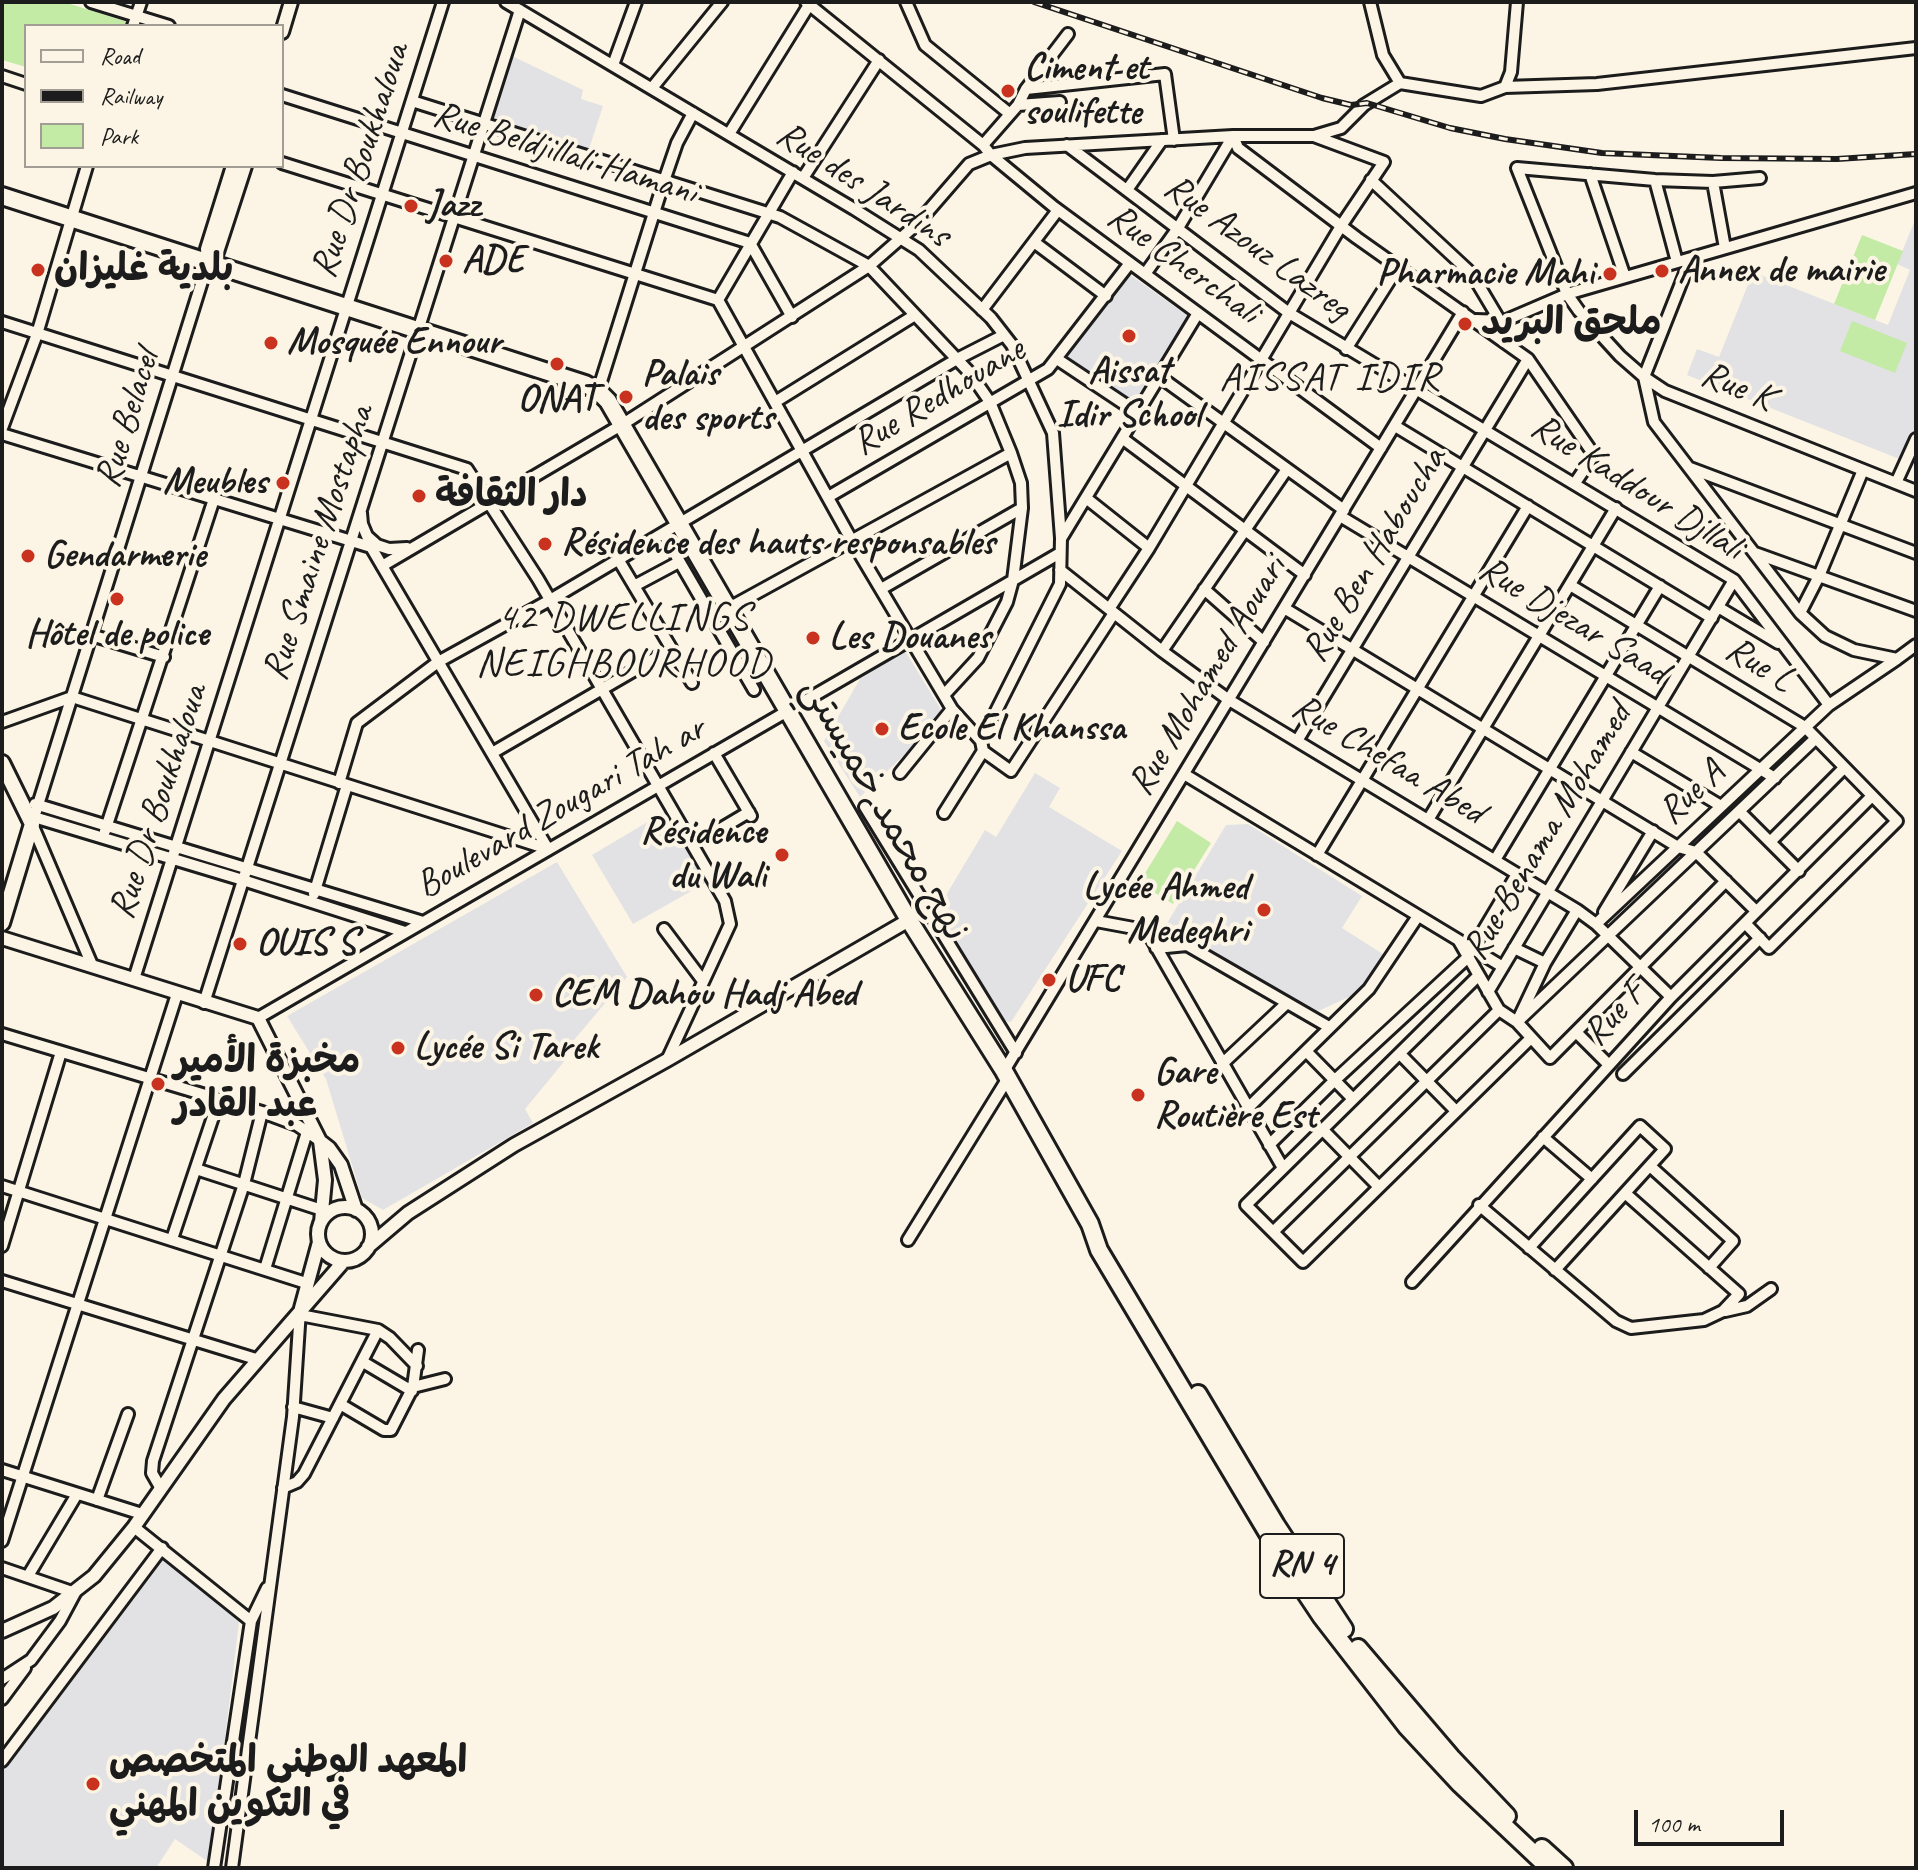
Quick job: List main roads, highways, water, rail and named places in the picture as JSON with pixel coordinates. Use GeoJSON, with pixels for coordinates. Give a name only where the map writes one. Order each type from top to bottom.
{"type":"FeatureCollection","features":[{"type":"Feature","properties":{"kind":"main road","name":"نهج محمد خميستي"},"geometry":{"type":"LineString","coordinates":[[2,196],[419,329],[598,391],[623,424],[909,920],[1006,1074],[1090,1224]]}},
{"type":"Feature","properties":{"kind":"main road"},"geometry":{"type":"LineString","coordinates":[[2,763],[33,821],[2,923]]}},
{"type":"Feature","properties":{"kind":"main road","name":"RN 4"},"geometry":{"type":"LineString","coordinates":[[1090,1224],[1107,1264],[1285,1562],[1321,1616],[1407,1727],[1460,1784],[1549,1868]]}},
{"type":"Feature","properties":{"kind":"main road","name":"RN 4"},"geometry":{"type":"LineString","coordinates":[[1090,1224],[1109,1246],[1276,1525],[1350,1638],[1451,1757],[1520,1829],[1564,1868]]}},
{"type":"Feature","properties":{"kind":"railway"},"geometry":{"type":"LineString","coordinates":[[1034,2],[1322,98],[1351,105],[1367,103],[1450,128],[1505,139],[1602,153],[1721,158],[1837,159],[1916,154]]}},
{"type":"Feature","properties":{"kind":"place","name":"Ciment et soulifette"},"geometry":{"type":"Point","coordinates":[1008,91]}},
{"type":"Feature","properties":{"kind":"place","name":"Jazz"},"geometry":{"type":"Point","coordinates":[411,206]}},
{"type":"Feature","properties":{"kind":"place","name":"ADE"},"geometry":{"type":"Point","coordinates":[446,261]}},
{"type":"Feature","properties":{"kind":"place","name":"بلدية غليزان"},"geometry":{"type":"Point","coordinates":[38,270]}},
{"type":"Feature","properties":{"kind":"place","name":"Annex de mairie"},"geometry":{"type":"Point","coordinates":[1662,271]}},
{"type":"Feature","properties":{"kind":"place","name":"Pharmacie Mahi"},"geometry":{"type":"Point","coordinates":[1610,274]}},
{"type":"Feature","properties":{"kind":"place","name":"ملحق البريد"},"geometry":{"type":"Point","coordinates":[1465,324]}},
{"type":"Feature","properties":{"kind":"place","name":"Aissat Idir School"},"geometry":{"type":"Point","coordinates":[1129,336]}},
{"type":"Feature","properties":{"kind":"place","name":"Mosquée Ennour"},"geometry":{"type":"Point","coordinates":[271,343]}},
{"type":"Feature","properties":{"kind":"place","name":"ONAT"},"geometry":{"type":"Point","coordinates":[557,364]}},
{"type":"Feature","properties":{"kind":"place","name":"Palais des sports"},"geometry":{"type":"Point","coordinates":[626,397]}},
{"type":"Feature","properties":{"kind":"place","name":"Meubles"},"geometry":{"type":"Point","coordinates":[283,483]}},
{"type":"Feature","properties":{"kind":"place","name":"دار الثقافة"},"geometry":{"type":"Point","coordinates":[419,496]}},
{"type":"Feature","properties":{"kind":"place","name":"Résidence des hauts responsables"},"geometry":{"type":"Point","coordinates":[545,544]}},
{"type":"Feature","properties":{"kind":"place","name":"Gendarmerie"},"geometry":{"type":"Point","coordinates":[28,556]}},
{"type":"Feature","properties":{"kind":"place","name":"Hôtel de police"},"geometry":{"type":"Point","coordinates":[117,599]}},
{"type":"Feature","properties":{"kind":"place","name":"Les Douanes"},"geometry":{"type":"Point","coordinates":[813,638]}},
{"type":"Feature","properties":{"kind":"place","name":"Ecole El Khanssa"},"geometry":{"type":"Point","coordinates":[882,729]}},
{"type":"Feature","properties":{"kind":"place","name":"Résidence du Wali"},"geometry":{"type":"Point","coordinates":[782,855]}},
{"type":"Feature","properties":{"kind":"place","name":"Lycée Ahmed Medeghri"},"geometry":{"type":"Point","coordinates":[1264,910]}},
{"type":"Feature","properties":{"kind":"place","name":"OUIS S"},"geometry":{"type":"Point","coordinates":[240,944]}},
{"type":"Feature","properties":{"kind":"place","name":"UFC"},"geometry":{"type":"Point","coordinates":[1049,980]}},
{"type":"Feature","properties":{"kind":"place","name":"CEM Dahou Hadj Abed"},"geometry":{"type":"Point","coordinates":[536,995]}},
{"type":"Feature","properties":{"kind":"place","name":"Lycée Si Tarek"},"geometry":{"type":"Point","coordinates":[398,1048]}},
{"type":"Feature","properties":{"kind":"place","name":"مخبزة الأمير عبد القادر"},"geometry":{"type":"Point","coordinates":[158,1084]}},
{"type":"Feature","properties":{"kind":"place","name":"Gare Routière Est"},"geometry":{"type":"Point","coordinates":[1138,1095]}},
{"type":"Feature","properties":{"kind":"place","name":"المعهد الوطني المتخصص في التكوين المهني"},"geometry":{"type":"Point","coordinates":[93,1784]}},
{"type":"Feature","properties":{"kind":"district","name":"AISSAT IDIR"},"geometry":{"type":"Point","coordinates":[1330,379]}},
{"type":"Feature","properties":{"kind":"district","name":"42 DWELLINGS NEIGHBOURHOOD"},"geometry":{"type":"Point","coordinates":[624,642]}}]}
